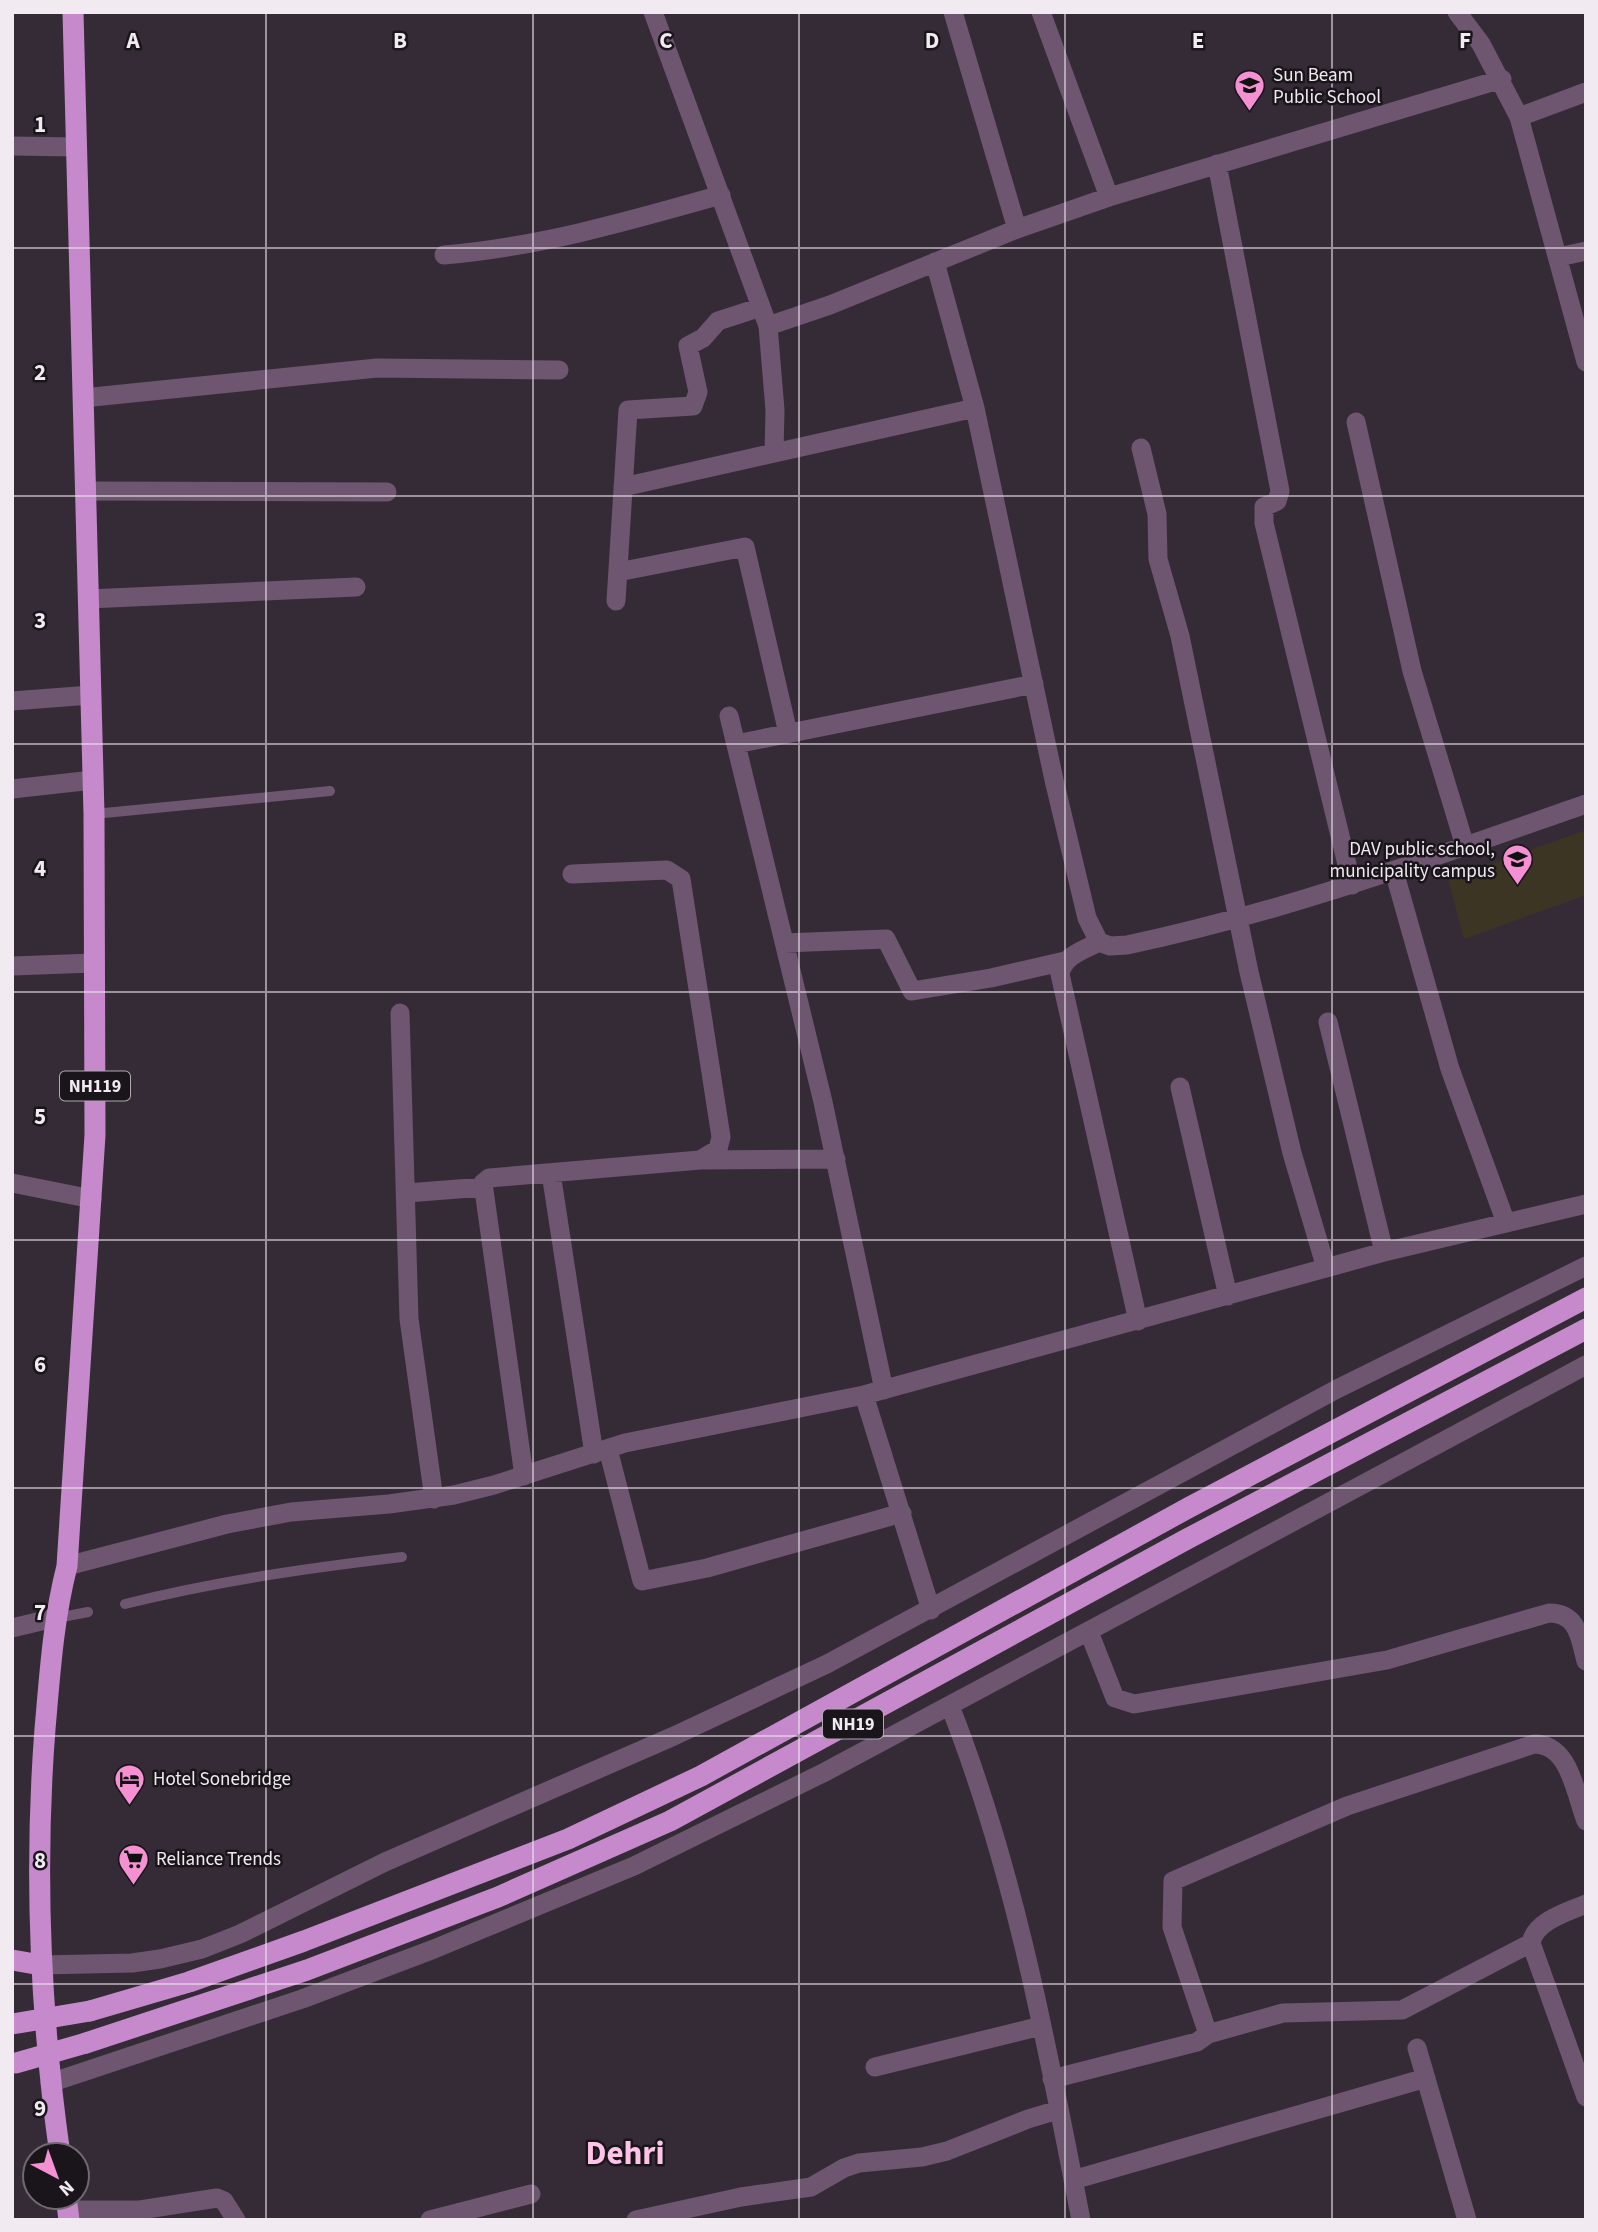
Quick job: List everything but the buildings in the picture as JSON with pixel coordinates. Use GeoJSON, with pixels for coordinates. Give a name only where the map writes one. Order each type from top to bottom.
{"type":"FeatureCollection","features":[{"type":"Feature","properties":{"kind":"highway","name":"NH119"},"geometry":{"type":"LineString","coordinates":[[58,2141],[50,2083],[41,1965],[38,1895],[42,1770],[54,1618],[67,1566],[96,1135],[94,814],[73,12]]}},
{"type":"Feature","properties":{"kind":"highway","name":"NH19"},"geometry":{"type":"LineString","coordinates":[[12,2024],[90,2011],[189,1982],[317,1936],[568,1839],[689,1782],[1176,1514],[1586,1298]]}},
{"type":"Feature","properties":{"kind":"highway","name":"NH19"},"geometry":{"type":"LineString","coordinates":[[14,2063],[86,2043],[307,1970],[498,1897],[670,1821],[1187,1539],[1586,1329]]}},
{"type":"Feature","properties":{"kind":"highway"},"geometry":{"type":"LineString","coordinates":[[12,1960],[41,1965]]}},
{"type":"Feature","properties":{"kind":"street"},"geometry":{"type":"LineString","coordinates":[[653,12],[764,316],[775,410],[774,453]]}},
{"type":"Feature","properties":{"kind":"street"},"geometry":{"type":"LineString","coordinates":[[953,12],[1017,229]]}},
{"type":"Feature","properties":{"kind":"street"},"geometry":{"type":"LineString","coordinates":[[1041,12],[1109,197]]}},
{"type":"Feature","properties":{"kind":"street"},"geometry":{"type":"LineString","coordinates":[[1457,12],[1502,79],[1519,117],[1586,362]]}},
{"type":"Feature","properties":{"kind":"street"},"geometry":{"type":"LineString","coordinates":[[616,601],[628,410],[693,406],[698,391],[688,346],[703,338],[718,321],[830,305],[1017,229],[1109,197],[1502,79]]}},
{"type":"Feature","properties":{"kind":"street"},"geometry":{"type":"LineString","coordinates":[[1519,117],[1586,92]]}},
{"type":"Feature","properties":{"kind":"street"},"geometry":{"type":"LineString","coordinates":[[12,146],[76,147]]}},
{"type":"Feature","properties":{"kind":"street"},"geometry":{"type":"LineString","coordinates":[[1217,164],[1280,491],[1277,501],[1264,507],[1264,523],[1352,885]]}},
{"type":"Feature","properties":{"kind":"street"},"geometry":{"type":"LineString","coordinates":[[444,255],[497,251],[566,238],[721,195]]}},
{"type":"Feature","properties":{"kind":"street"},"geometry":{"type":"LineString","coordinates":[[1559,257],[1586,251]]}},
{"type":"Feature","properties":{"kind":"street"},"geometry":{"type":"LineString","coordinates":[[935,262],[975,408],[1087,918],[1099,943]]}},
{"type":"Feature","properties":{"kind":"street"},"geometry":{"type":"LineString","coordinates":[[83,398],[377,368],[559,370]]}},
{"type":"Feature","properties":{"kind":"street"},"geometry":{"type":"LineString","coordinates":[[623,487],[975,408]]}},
{"type":"Feature","properties":{"kind":"street"},"geometry":{"type":"LineString","coordinates":[[1356,422],[1412,671],[1465,846]]}},
{"type":"Feature","properties":{"kind":"street"},"geometry":{"type":"LineString","coordinates":[[1141,448],[1157,514],[1158,559],[1180,635],[1207,778],[1277,1094],[1326,1268]]}},
{"type":"Feature","properties":{"kind":"street"},"geometry":{"type":"LineString","coordinates":[[85,491],[387,492]]}},
{"type":"Feature","properties":{"kind":"street"},"geometry":{"type":"LineString","coordinates":[[618,572],[745,547],[788,733]]}},
{"type":"Feature","properties":{"kind":"street"},"geometry":{"type":"LineString","coordinates":[[88,599],[356,587]]}},
{"type":"Feature","properties":{"kind":"street"},"geometry":{"type":"LineString","coordinates":[[736,744],[1034,684]]}},
{"type":"Feature","properties":{"kind":"street"},"geometry":{"type":"LineString","coordinates":[[12,701],[90,695]]}},
{"type":"Feature","properties":{"kind":"street"},"geometry":{"type":"LineString","coordinates":[[729,716],[836,1159],[884,1390]]}},
{"type":"Feature","properties":{"kind":"street"},"geometry":{"type":"LineString","coordinates":[[12,789],[93,780]]}},
{"type":"Feature","properties":{"kind":"street"},"geometry":{"type":"LineString","coordinates":[[784,943],[886,939],[912,991],[1065,961],[1099,943],[1110,946],[1127,945],[1238,920],[1394,871],[1586,804]]}},
{"type":"Feature","properties":{"kind":"street"},"geometry":{"type":"LineString","coordinates":[[572,874],[667,870],[681,879],[721,1125],[718,1149],[700,1160]]}},
{"type":"Feature","properties":{"kind":"street"},"geometry":{"type":"LineString","coordinates":[[1394,871],[1450,1069],[1506,1223]]}},
{"type":"Feature","properties":{"kind":"street"},"geometry":{"type":"LineString","coordinates":[[1065,961],[1060,974],[1138,1321]]}},
{"type":"Feature","properties":{"kind":"street"},"geometry":{"type":"LineString","coordinates":[[12,966],[94,963]]}},
{"type":"Feature","properties":{"kind":"street"},"geometry":{"type":"LineString","coordinates":[[400,1013],[409,1319],[434,1499]]}},
{"type":"Feature","properties":{"kind":"street"},"geometry":{"type":"LineString","coordinates":[[1328,1022],[1384,1252]]}},
{"type":"Feature","properties":{"kind":"street"},"geometry":{"type":"LineString","coordinates":[[1180,1087],[1228,1296]]}},
{"type":"Feature","properties":{"kind":"street"},"geometry":{"type":"LineString","coordinates":[[524,1476],[482,1187],[489,1178],[700,1160],[836,1159]]}},
{"type":"Feature","properties":{"kind":"street"},"geometry":{"type":"LineString","coordinates":[[551,1173],[601,1451],[642,1581],[707,1567],[902,1513]]}},
{"type":"Feature","properties":{"kind":"street"},"geometry":{"type":"LineString","coordinates":[[12,1183],[92,1199]]}},
{"type":"Feature","properties":{"kind":"street"},"geometry":{"type":"LineString","coordinates":[[407,1193],[482,1187]]}},
{"type":"Feature","properties":{"kind":"street"},"geometry":{"type":"LineString","coordinates":[[67,1566],[227,1524],[278,1514],[434,1499],[707,1424],[884,1390],[1384,1252],[1586,1204]]}},
{"type":"Feature","properties":{"kind":"street"},"geometry":{"type":"LineString","coordinates":[[41,1965],[132,1963],[160,1959],[202,1949],[240,1934],[385,1862],[729,1711],[931,1610],[1337,1389],[1586,1266]]}},
{"type":"Feature","properties":{"kind":"street"},"geometry":{"type":"LineString","coordinates":[[50,2083],[302,1999],[568,1895],[763,1805],[1586,1365]]}},
{"type":"Feature","properties":{"kind":"street"},"geometry":{"type":"LineString","coordinates":[[864,1395],[931,1610]]}},
{"type":"Feature","properties":{"kind":"street"},"geometry":{"type":"LineString","coordinates":[[1089,1632],[1115,1698],[1134,1704],[1387,1660],[1549,1614],[1563,1613],[1573,1621],[1586,1661]]}},
{"type":"Feature","properties":{"kind":"street"},"geometry":{"type":"LineString","coordinates":[[12,1628],[54,1618]]}},
{"type":"Feature","properties":{"kind":"street"},"geometry":{"type":"LineString","coordinates":[[950,1706],[994,1826],[1041,2026],[1081,2220]]}},
{"type":"Feature","properties":{"kind":"street"},"geometry":{"type":"LineString","coordinates":[[1208,2034],[1172,1927],[1173,1881],[1347,1806],[1534,1744],[1547,1744],[1558,1752],[1567,1767],[1586,1821]]}},
{"type":"Feature","properties":{"kind":"street"},"geometry":{"type":"LineString","coordinates":[[1586,1905],[1540,1926],[1533,1934],[1531,1943],[1586,2097]]}},
{"type":"Feature","properties":{"kind":"street"},"geometry":{"type":"LineString","coordinates":[[1052,2079],[1197,2042],[1208,2034],[1283,2013],[1402,2010],[1531,1943]]}},
{"type":"Feature","properties":{"kind":"street"},"geometry":{"type":"LineString","coordinates":[[875,2067],[1041,2026]]}},
{"type":"Feature","properties":{"kind":"street"},"geometry":{"type":"LineString","coordinates":[[1417,2048],[1467,2220]]}},
{"type":"Feature","properties":{"kind":"street"},"geometry":{"type":"LineString","coordinates":[[1073,2180],[1426,2078]]}},
{"type":"Feature","properties":{"kind":"street"},"geometry":{"type":"LineString","coordinates":[[636,2220],[741,2197],[811,2188],[844,2168],[947,2151],[1058,2110]]}},
{"type":"Feature","properties":{"kind":"street"},"geometry":{"type":"LineString","coordinates":[[430,2220],[531,2194]]}},
{"type":"Feature","properties":{"kind":"street"},"geometry":{"type":"LineString","coordinates":[[91,2209],[140,2210],[216,2198],[235,2215],[252,2220]]}},
{"type":"Feature","properties":{"kind":"lane"},"geometry":{"type":"LineString","coordinates":[[94,814],[330,791]]}},
{"type":"Feature","properties":{"kind":"lane"},"geometry":{"type":"LineString","coordinates":[[125,1604],[190,1588],[282,1571],[402,1557]]}},
{"type":"Feature","properties":{"kind":"lane"},"geometry":{"type":"LineString","coordinates":[[54,1618],[88,1612]]}},
{"type":"Feature","properties":{"kind":"shaded area","name":"DAV public school, municipality campus"},"geometry":{"type":"Polygon","coordinates":[[[1586,830],[1586,895],[1464,939],[1448,879],[1586,830]]]}},
{"type":"Feature","properties":{"kind":"place","name":"Sun Beam Public School"},"geometry":{"type":"Point","coordinates":[1250,113]}},
{"type":"Feature","properties":{"kind":"place","name":"DAV public school, municipality campus"},"geometry":{"type":"Point","coordinates":[1518,887]}},
{"type":"Feature","properties":{"kind":"place","name":"Hotel Sonebridge"},"geometry":{"type":"Point","coordinates":[130,1806]}},
{"type":"Feature","properties":{"kind":"place","name":"Reliance Trends"},"geometry":{"type":"Point","coordinates":[133,1886]}},
{"type":"Feature","properties":{"kind":"district","name":"Dehri"},"geometry":{"type":"Point","coordinates":[625,2153]}}]}
